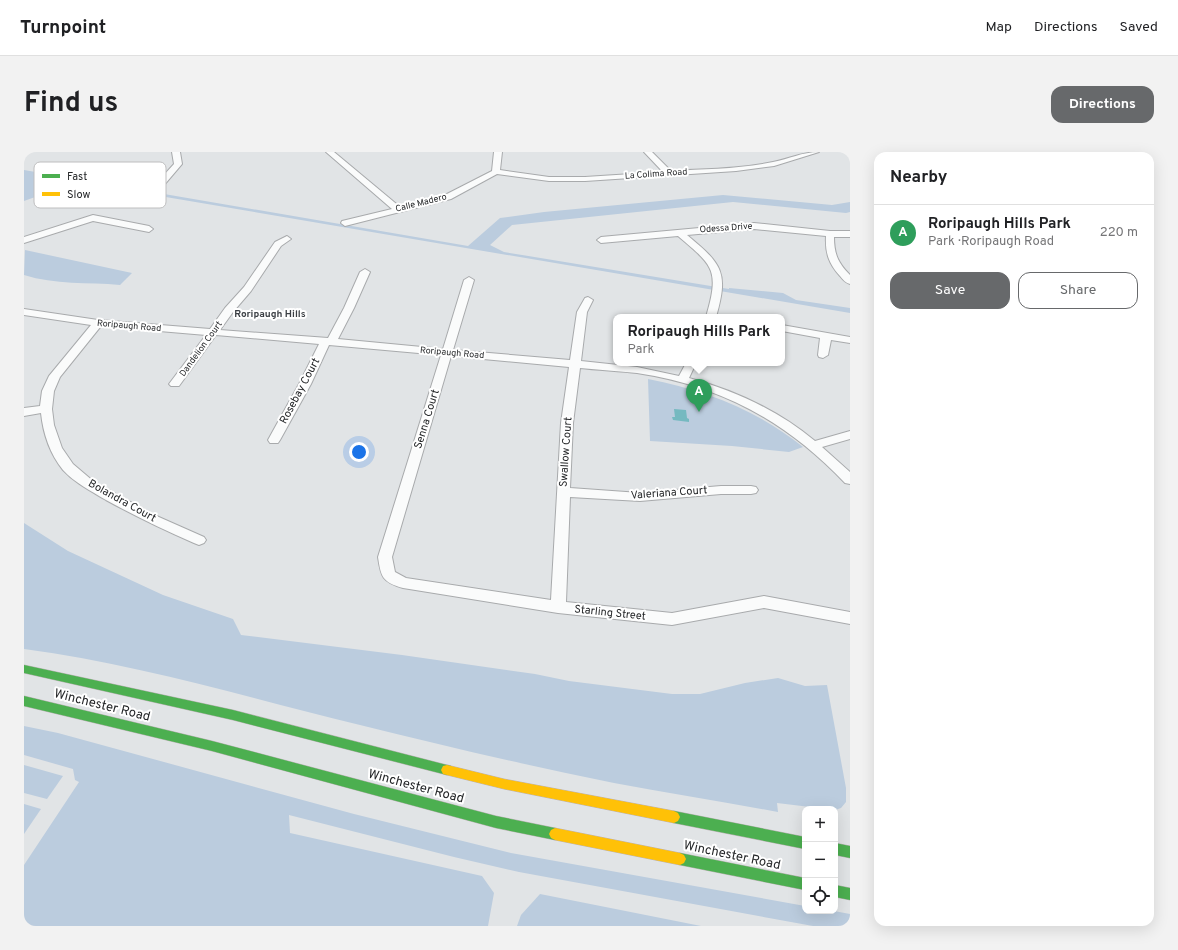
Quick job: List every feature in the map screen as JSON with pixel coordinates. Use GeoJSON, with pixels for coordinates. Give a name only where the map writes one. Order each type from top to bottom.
{"type":"FeatureCollection","features":[{"type":"Feature","properties":{"kind":"main road","name":"Winchester Road"},"geometry":{"type":"LineString","coordinates":[[24,669],[233,715],[504,784],[802,842]]}},
{"type":"Feature","properties":{"kind":"main road","name":"Winchester Road"},"geometry":{"type":"LineString","coordinates":[[24,701],[212,746],[496,822],[802,883]]}},
{"type":"Feature","properties":{"kind":"main road"},"geometry":{"type":"LineString","coordinates":[[838,850],[850,852]]}},
{"type":"Feature","properties":{"kind":"main road"},"geometry":{"type":"LineString","coordinates":[[838,891],[850,894]]}},
{"type":"Feature","properties":{"kind":"street"},"geometry":{"type":"LineString","coordinates":[[166,178],[178,164],[176,152]]}},
{"type":"Feature","properties":{"kind":"street"},"geometry":{"type":"LineString","coordinates":[[330,152],[398,209]]}},
{"type":"Feature","properties":{"kind":"street"},"geometry":{"type":"LineString","coordinates":[[496,172],[498,152]]}},
{"type":"Feature","properties":{"kind":"street"},"geometry":{"type":"LineString","coordinates":[[648,152],[669,173]]}},
{"type":"Feature","properties":{"kind":"street","name":"La Colima Road"},"geometry":{"type":"LineString","coordinates":[[496,172],[549,178],[577,179],[736,169],[774,164],[815,152]]}},
{"type":"Feature","properties":{"kind":"street","name":"Calle Madero"},"geometry":{"type":"LineString","coordinates":[[345,223],[448,197],[496,172]]}},
{"type":"Feature","properties":{"kind":"street"},"geometry":{"type":"LineString","coordinates":[[24,240],[93,218],[149,229]]}},
{"type":"Feature","properties":{"kind":"street","name":"Odessa Drive"},"geometry":{"type":"LineString","coordinates":[[602,240],[754,226],[830,234],[850,234]]}},
{"type":"Feature","properties":{"kind":"street"},"geometry":{"type":"LineString","coordinates":[[679,232],[701,251],[716,270],[718,289],[714,314]]}},
{"type":"Feature","properties":{"kind":"street"},"geometry":{"type":"LineString","coordinates":[[830,234],[829,249],[832,261],[850,281]]}},
{"type":"Feature","properties":{"kind":"street","name":"Dandelion Court"},"geometry":{"type":"LineString","coordinates":[[175,384],[229,310],[248,289],[278,244],[287,239]]}},
{"type":"Feature","properties":{"kind":"street","name":"Rosebay Court"},"geometry":{"type":"LineString","coordinates":[[274,440],[328,341],[349,308],[365,272]]}},
{"type":"Feature","properties":{"kind":"street","name":"Senna Court"},"geometry":{"type":"LineString","coordinates":[[385,558],[469,280]]}},
{"type":"Feature","properties":{"kind":"street","name":"Swallow Court"},"geometry":{"type":"LineString","coordinates":[[558,607],[567,424],[582,312],[588,300]]}},
{"type":"Feature","properties":{"kind":"street","name":"Roripaugh Road"},"geometry":{"type":"LineString","coordinates":[[24,312],[98,323],[328,341],[637,370],[683,380],[736,398],[756,407],[794,430],[814,445],[850,480]]}},
{"type":"Feature","properties":{"kind":"street","name":"Bolandra Court"},"geometry":{"type":"LineString","coordinates":[[98,323],[56,376],[48,391],[46,409],[48,425],[56,448],[68,467],[88,484],[147,516],[199,540]]}},
{"type":"Feature","properties":{"kind":"street"},"geometry":{"type":"LineString","coordinates":[[785,329],[850,340]]}},
{"type":"Feature","properties":{"kind":"street"},"geometry":{"type":"LineString","coordinates":[[824,355],[826,336]]}},
{"type":"Feature","properties":{"kind":"street"},"geometry":{"type":"LineString","coordinates":[[683,380],[690,366]]}},
{"type":"Feature","properties":{"kind":"street"},"geometry":{"type":"LineString","coordinates":[[24,412],[46,409]]}},
{"type":"Feature","properties":{"kind":"street"},"geometry":{"type":"LineString","coordinates":[[814,445],[850,435]]}},
{"type":"Feature","properties":{"kind":"street","name":"Valeriana Court"},"geometry":{"type":"LineString","coordinates":[[563,492],[640,497],[721,490],[751,490]]}},
{"type":"Feature","properties":{"kind":"street","name":"Starling Street"},"geometry":{"type":"LineString","coordinates":[[385,558],[388,575],[403,584],[558,607],[672,619],[764,602],[850,618]]}},
{"type":"Feature","properties":{"kind":"shaded area"},"geometry":{"type":"Polygon","coordinates":[[[24,170],[34,172],[34,197],[24,201],[24,170]]]}},
{"type":"Feature","properties":{"kind":"shaded area"},"geometry":{"type":"Polygon","coordinates":[[[166,194],[468,246],[500,218],[544,212],[723,195],[832,205],[850,202],[850,212],[846,213],[733,202],[512,225],[490,245],[504,252],[729,289],[783,293],[796,300],[850,308],[850,313],[166,197],[166,194]]]}},
{"type":"Feature","properties":{"kind":"shaded area"},"geometry":{"type":"Polygon","coordinates":[[[25,250],[132,273],[120,285],[60,282],[36,278],[24,275],[25,250]]]}},
{"type":"Feature","properties":{"kind":"shaded area"},"geometry":{"type":"Polygon","coordinates":[[[648,379],[690,389],[730,403],[767,422],[803,447],[789,452],[732,446],[650,441],[648,379]]]}},
{"type":"Feature","properties":{"kind":"shaded area"},"geometry":{"type":"Polygon","coordinates":[[[24,523],[68,551],[163,595],[233,619],[241,635],[402,655],[535,674],[569,681],[672,694],[700,694],[745,683],[778,678],[805,686],[827,685],[846,788],[846,802],[841,808],[838,809],[838,806],[802,806],[777,803],[778,812],[614,783],[424,741],[193,682],[109,663],[24,649],[24,523]]]}},
{"type":"Feature","properties":{"kind":"shaded area"},"geometry":{"type":"Polygon","coordinates":[[[24,726],[58,733],[354,814],[511,853],[802,905],[802,914],[838,914],[838,912],[850,914],[850,926],[813,926],[519,872],[289,815],[290,833],[482,876],[494,893],[488,926],[24,926],[24,865],[79,782],[75,780],[73,769],[24,755],[24,726]]]}},
{"type":"Feature","properties":{"kind":"shaded area"},"geometry":{"type":"Polygon","coordinates":[[[24,765],[63,776],[47,799],[24,793],[24,765]]]}},
{"type":"Feature","properties":{"kind":"shaded area"},"geometry":{"type":"Polygon","coordinates":[[[24,804],[41,809],[24,834],[24,804]]]}},
{"type":"Feature","properties":{"kind":"shaded area"},"geometry":{"type":"Polygon","coordinates":[[[540,894],[701,926],[517,926],[521,915],[540,894]]]}},
{"type":"Feature","properties":{"kind":"water"},"geometry":{"type":"Polygon","coordinates":[[[674,409],[686,410],[689,422],[673,420],[672,417],[675,417],[674,409]]]}},
{"type":"Feature","properties":{"kind":"traffic: fast"},"geometry":{"type":"LineString","coordinates":[[24,669],[233,715],[447,770]]}},
{"type":"Feature","properties":{"kind":"traffic: fast"},"geometry":{"type":"LineString","coordinates":[[24,701],[212,746],[496,822],[555,834]]}},
{"type":"Feature","properties":{"kind":"traffic: fast"},"geometry":{"type":"LineString","coordinates":[[674,817],[802,842]]}},
{"type":"Feature","properties":{"kind":"traffic: fast"},"geometry":{"type":"LineString","coordinates":[[838,850],[850,852]]}},
{"type":"Feature","properties":{"kind":"traffic: fast"},"geometry":{"type":"LineString","coordinates":[[680,859],[802,883]]}},
{"type":"Feature","properties":{"kind":"traffic: fast"},"geometry":{"type":"LineString","coordinates":[[838,892],[850,894]]}},
{"type":"Feature","properties":{"kind":"traffic: slow"},"geometry":{"type":"LineString","coordinates":[[447,770],[504,784],[674,817]]}},
{"type":"Feature","properties":{"kind":"traffic: slow"},"geometry":{"type":"LineString","coordinates":[[555,834],[680,859]]}},
{"type":"Feature","properties":{"kind":"place","name":"Roripaugh Hills Park"},"geometry":{"type":"Point","coordinates":[699,412]}},
{"type":"Feature","properties":{"kind":"district","name":"Roripaugh Hills"},"geometry":{"type":"Point","coordinates":[270,314]}}]}
